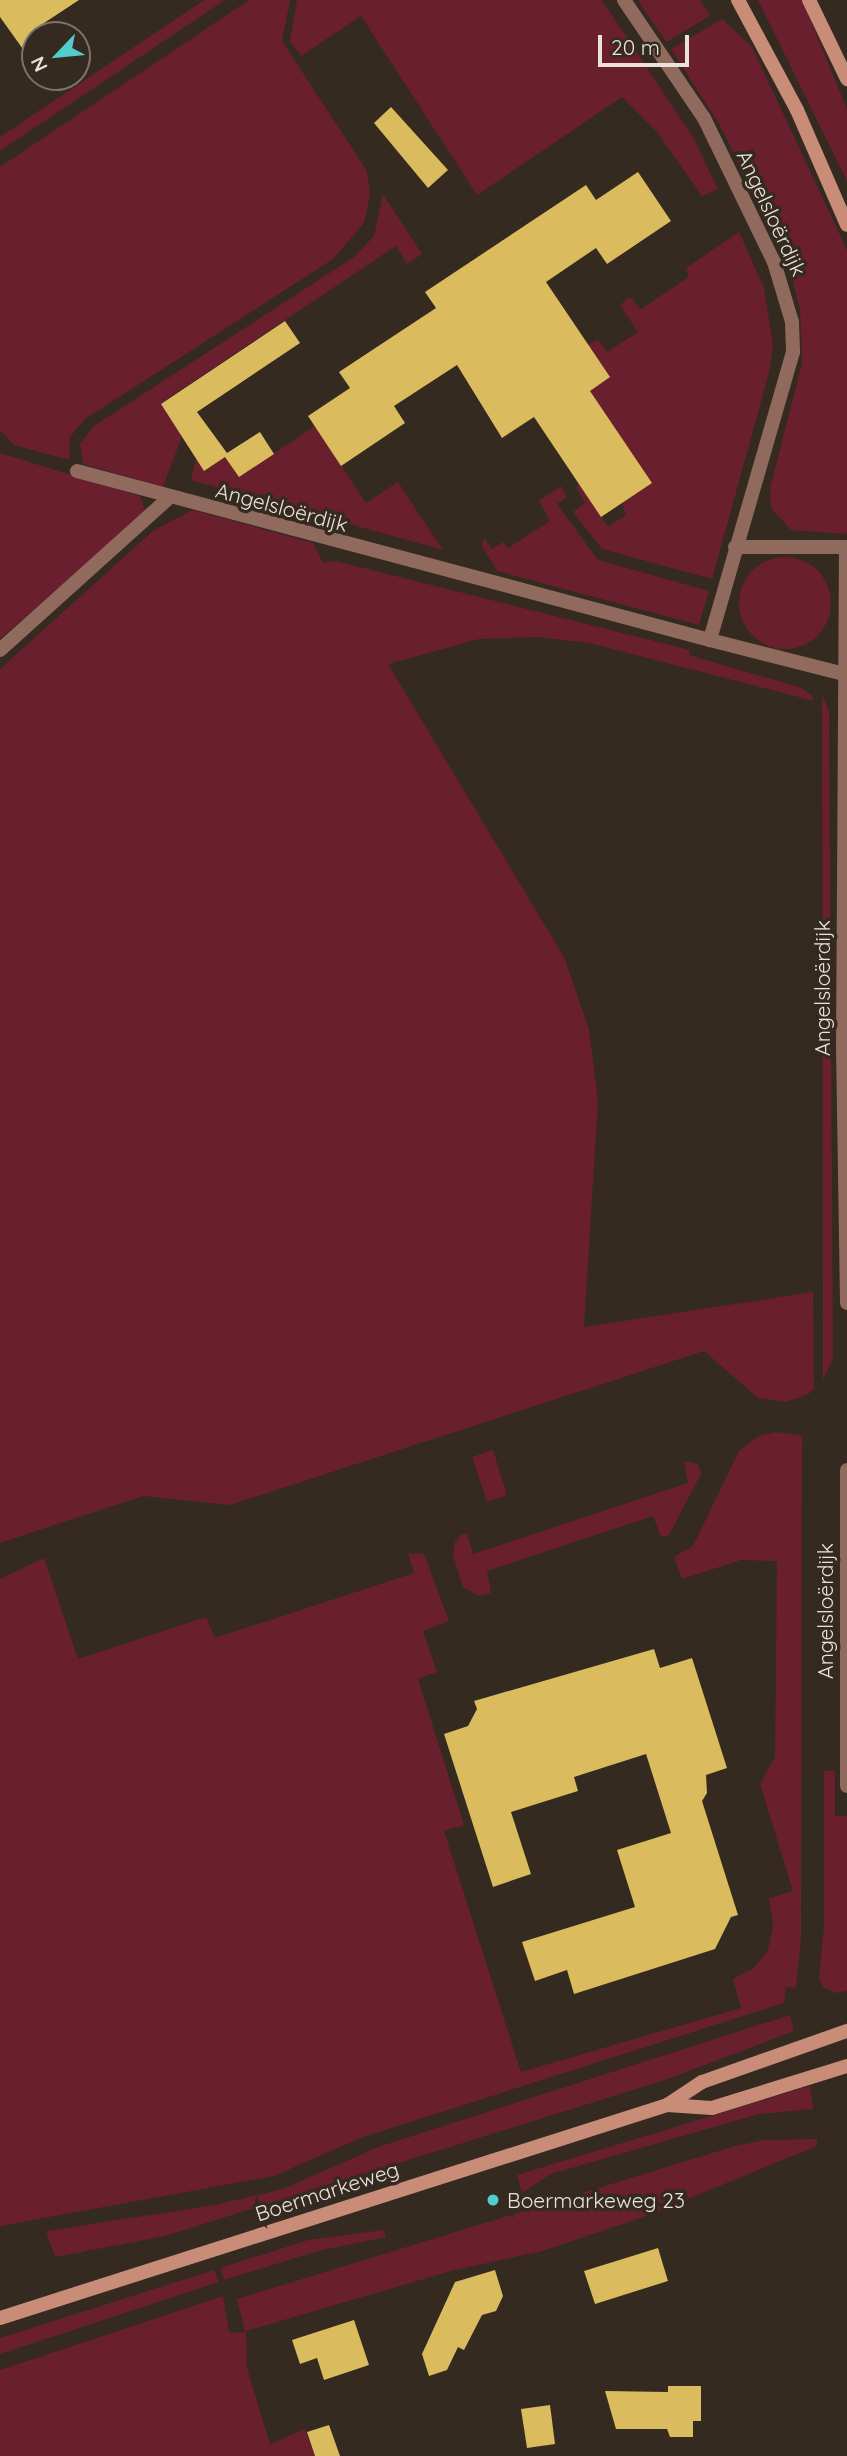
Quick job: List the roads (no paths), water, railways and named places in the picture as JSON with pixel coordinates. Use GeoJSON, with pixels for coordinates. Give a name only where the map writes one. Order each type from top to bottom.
{"type":"FeatureCollection","features":[{"type":"Feature","properties":{"kind":"street","name":"Angelsloërdijk"},"geometry":{"type":"LineString","coordinates":[[624,0],[704,118],[786,294],[793,352],[710,640]]}},
{"type":"Feature","properties":{"kind":"street"},"geometry":{"type":"LineString","coordinates":[[738,0],[797,110],[847,225]]}},
{"type":"Feature","properties":{"kind":"street"},"geometry":{"type":"LineString","coordinates":[[809,0],[847,79]]}},
{"type":"Feature","properties":{"kind":"street","name":"Angelsloërdijk"},"geometry":{"type":"LineString","coordinates":[[77,471],[169,498],[844,674]]}},
{"type":"Feature","properties":{"kind":"street"},"geometry":{"type":"LineString","coordinates":[[0,650],[169,498]]}},
{"type":"Feature","properties":{"kind":"street","name":"Angelsloërdijk"},"geometry":{"type":"LineString","coordinates":[[735,547],[846,547],[844,674],[847,1303]]}},
{"type":"Feature","properties":{"kind":"street","name":"Angelsloërdijk"},"geometry":{"type":"LineString","coordinates":[[847,1470],[847,1786]]}},
{"type":"Feature","properties":{"kind":"street","name":"Boermarkeweg"},"geometry":{"type":"LineString","coordinates":[[0,2318],[667,2105],[702,2082],[847,2031]]}},
{"type":"Feature","properties":{"kind":"street","name":"Boermarkeweg"},"geometry":{"type":"LineString","coordinates":[[667,2105],[712,2108],[847,2066]]}},
{"type":"Feature","properties":{"kind":"place","name":"Boermarkeweg 23"},"geometry":{"type":"Point","coordinates":[493,2200]}}]}
